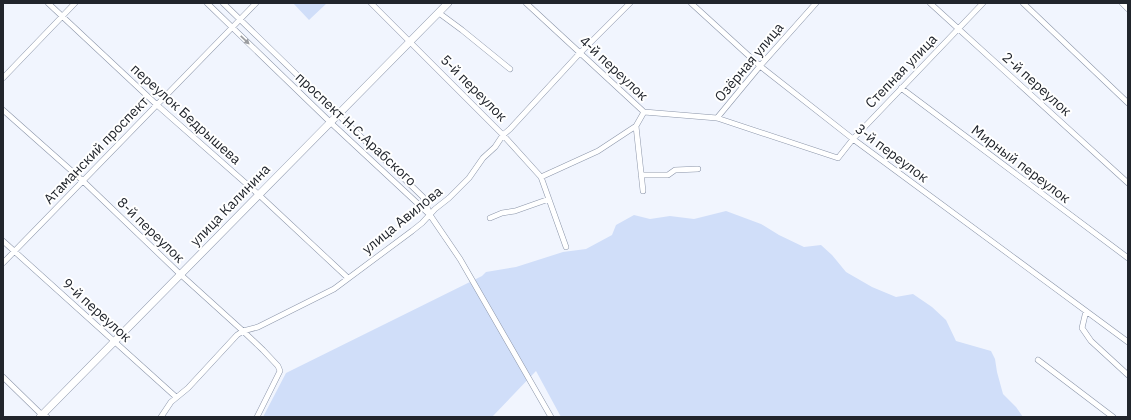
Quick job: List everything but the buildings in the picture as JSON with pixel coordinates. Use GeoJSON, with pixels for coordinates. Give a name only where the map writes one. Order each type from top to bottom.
{"type":"FeatureCollection","features":[{"type":"Feature","properties":{"kind":"main road","name":"улица Калинина"},"geometry":{"type":"LineString","coordinates":[[43,416],[258,194],[448,3]]}},
{"type":"Feature","properties":{"kind":"street","name":"переулок Бедрышева"},"geometry":{"type":"LineString","coordinates":[[48,3],[157,105],[258,194],[348,278]]}},
{"type":"Feature","properties":{"kind":"street"},"geometry":{"type":"LineString","coordinates":[[3,78],[75,3]]}},
{"type":"Feature","properties":{"kind":"street","name":"проспект Н.С.Арабского"},"geometry":{"type":"LineString","coordinates":[[207,3],[330,122],[430,215]]}},
{"type":"Feature","properties":{"kind":"street","name":"проспект Н.С.Арабского"},"geometry":{"type":"LineString","coordinates":[[223,3],[423,197],[430,215]]}},
{"type":"Feature","properties":{"kind":"street","name":"Атаманский проспект"},"geometry":{"type":"LineString","coordinates":[[3,263],[256,3]]}},
{"type":"Feature","properties":{"kind":"street","name":"5-й переулок"},"geometry":{"type":"LineString","coordinates":[[371,3],[503,135],[541,177],[566,247]]}},
{"type":"Feature","properties":{"kind":"street","name":"4-й переулок"},"geometry":{"type":"LineString","coordinates":[[526,3],[579,54],[644,112],[717,118],[838,158]]}},
{"type":"Feature","properties":{"kind":"street","name":"улица Авилова"},"geometry":{"type":"LineString","coordinates":[[161,417],[176,397],[188,388],[233,338],[243,331],[258,327],[334,289],[412,231],[469,178],[483,158],[495,147],[503,135],[579,54],[630,3]]}},
{"type":"Feature","properties":{"kind":"street","name":"3-й переулок"},"geometry":{"type":"LineString","coordinates":[[691,3],[760,66],[853,139],[1128,342]]}},
{"type":"Feature","properties":{"kind":"street","name":"Озёрная улица"},"geometry":{"type":"LineString","coordinates":[[717,118],[760,66],[816,3]]}},
{"type":"Feature","properties":{"kind":"street","name":"2-й переулок"},"geometry":{"type":"LineString","coordinates":[[930,3],[1128,183]]}},
{"type":"Feature","properties":{"kind":"street","name":"Степная улица"},"geometry":{"type":"LineString","coordinates":[[838,158],[853,139],[983,3]]}},
{"type":"Feature","properties":{"kind":"street"},"geometry":{"type":"LineString","coordinates":[[1023,3],[1128,103]]}},
{"type":"Feature","properties":{"kind":"street"},"geometry":{"type":"LineString","coordinates":[[1122,3],[1128,8]]}},
{"type":"Feature","properties":{"kind":"street"},"geometry":{"type":"LineString","coordinates":[[439,13],[510,69]]}},
{"type":"Feature","properties":{"kind":"street","name":"Мирный переулок"},"geometry":{"type":"LineString","coordinates":[[901,88],[1128,258]]}},
{"type":"Feature","properties":{"kind":"street","name":"8-й переулок"},"geometry":{"type":"LineString","coordinates":[[3,110],[83,181],[180,274],[243,331],[278,366],[280,371],[257,417]]}},
{"type":"Feature","properties":{"kind":"street"},"geometry":{"type":"LineString","coordinates":[[541,177],[598,150],[636,126],[644,112]]}},
{"type":"Feature","properties":{"kind":"street"},"geometry":{"type":"LineString","coordinates":[[636,126],[643,191]]}},
{"type":"Feature","properties":{"kind":"street"},"geometry":{"type":"LineString","coordinates":[[642,176],[668,174],[675,170],[698,169]]}},
{"type":"Feature","properties":{"kind":"street"},"geometry":{"type":"LineString","coordinates":[[490,218],[549,199]]}},
{"type":"Feature","properties":{"kind":"street"},"geometry":{"type":"LineString","coordinates":[[430,215],[460,259],[548,416]]}},
{"type":"Feature","properties":{"kind":"street","name":"9-й переулок"},"geometry":{"type":"LineString","coordinates":[[3,241],[114,343],[176,397]]}},
{"type":"Feature","properties":{"kind":"street"},"geometry":{"type":"LineString","coordinates":[[1086,311],[1082,328],[1091,341],[1128,375]]}},
{"type":"Feature","properties":{"kind":"street"},"geometry":{"type":"LineString","coordinates":[[1038,360],[1113,417]]}},
{"type":"Feature","properties":{"kind":"street"},"geometry":{"type":"LineString","coordinates":[[3,377],[43,416]]}},
{"type":"Feature","properties":{"kind":"shaded area"},"geometry":{"type":"Polygon","coordinates":[[[293,3],[327,3],[309,20],[293,3]]]}},
{"type":"Feature","properties":{"kind":"shaded area"},"geometry":{"type":"Polygon","coordinates":[[[726,211],[761,224],[779,235],[804,247],[821,245],[832,255],[846,272],[872,287],[896,297],[913,294],[932,307],[946,320],[956,341],[991,351],[995,359],[1003,394],[1016,407],[1023,417],[561,417],[536,371],[492,417],[263,417],[286,373],[482,276],[486,272],[516,267],[563,252],[586,249],[612,235],[616,225],[634,215],[650,219],[670,216],[694,219],[726,211]]]}}]}
